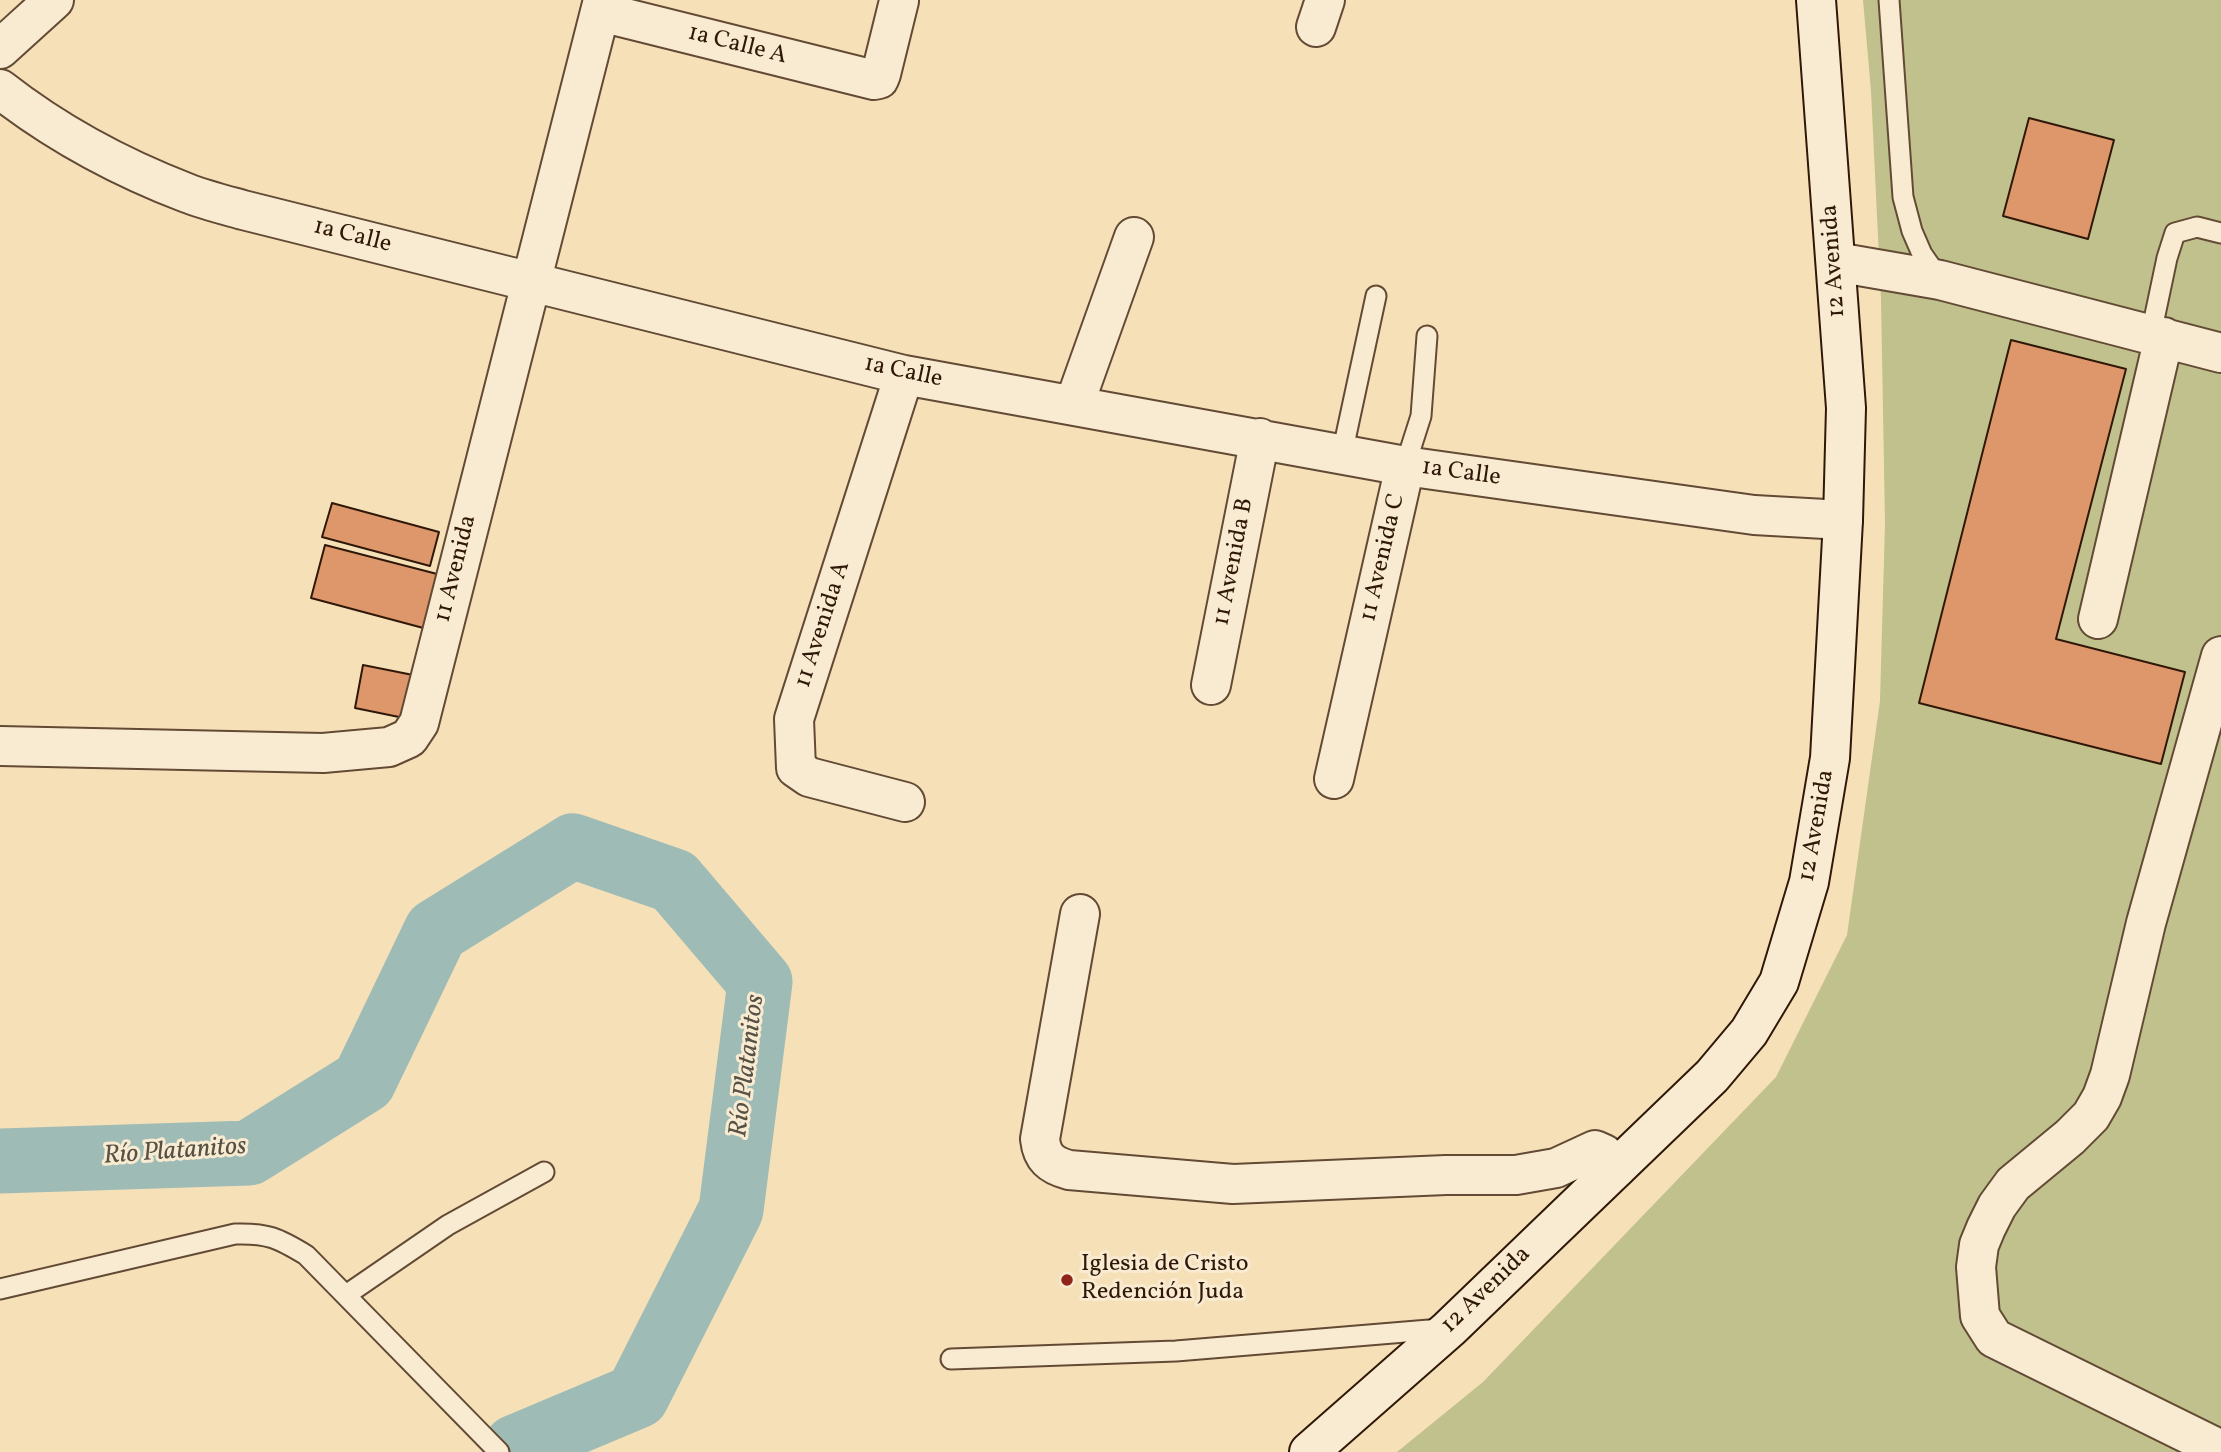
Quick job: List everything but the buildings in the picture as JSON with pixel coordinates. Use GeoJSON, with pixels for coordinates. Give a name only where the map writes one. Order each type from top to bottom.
{"type":"FeatureCollection","features":[{"type":"Feature","properties":{"kind":"street"},"geometry":{"type":"LineString","coordinates":[[0,49],[54,0]]}},
{"type":"Feature","properties":{"kind":"street","name":"12 Avenida"},"geometry":{"type":"LineString","coordinates":[[1309,1452],[1449,1329],[1713,1076],[1749,1032],[1779,982],[1809,881],[1830,758],[1843,520],[1846,408],[1816,0]]}},
{"type":"Feature","properties":{"kind":"street","name":"1a Calle A"},"geometry":{"type":"LineString","coordinates":[[602,6],[874,80],[879,79],[881,74],[899,1]]}},
{"type":"Feature","properties":{"kind":"street","name":"11 Avenida"},"geometry":{"type":"LineString","coordinates":[[0,746],[323,753],[389,747],[409,738],[419,723],[602,6]]}},
{"type":"Feature","properties":{"kind":"street","name":"1a Calle"},"geometry":{"type":"LineString","coordinates":[[0,89],[66,135],[187,192],[243,211],[904,375],[1405,466],[1754,515],[1843,520]]}},
{"type":"Feature","properties":{"kind":"street"},"geometry":{"type":"LineString","coordinates":[[1074,405],[1133,237]]}},
{"type":"Feature","properties":{"kind":"street"},"geometry":{"type":"LineString","coordinates":[[1836,262],[1940,280],[2221,352]]}},
{"type":"Feature","properties":{"kind":"street"},"geometry":{"type":"LineString","coordinates":[[2098,618],[2157,336]]}},
{"type":"Feature","properties":{"kind":"street","name":"11 Avenida A"},"geometry":{"type":"LineString","coordinates":[[904,375],[794,719],[796,768],[809,777],[905,802]]}},
{"type":"Feature","properties":{"kind":"street","name":"11 Avenida B"},"geometry":{"type":"LineString","coordinates":[[1210,685],[1260,438]]}},
{"type":"Feature","properties":{"kind":"street","name":"11 Avenida C"},"geometry":{"type":"LineString","coordinates":[[1334,779],[1405,466]]}},
{"type":"Feature","properties":{"kind":"street"},"geometry":{"type":"LineString","coordinates":[[2221,656],[2146,923],[2110,1075],[2102,1097],[2091,1116],[2070,1137],[2013,1184],[1997,1206],[1986,1228],[1979,1245],[1976,1267],[1980,1316],[1994,1338],[2221,1450]]}},
{"type":"Feature","properties":{"kind":"street"},"geometry":{"type":"LineString","coordinates":[[1080,915],[1040,1139],[1045,1158],[1056,1167],[1233,1184],[1446,1175],[1516,1175],[1556,1168],[1595,1150],[1604,1154],[1616,1168]]}},
{"type":"Feature","properties":{"kind":"lane"},"geometry":{"type":"LineString","coordinates":[[1889,0],[1903,197],[1912,231],[1922,254],[1940,280]]}},
{"type":"Feature","properties":{"kind":"lane"},"geometry":{"type":"LineString","coordinates":[[2157,336],[2167,258],[2175,233],[2197,227],[2221,233]]}},
{"type":"Feature","properties":{"kind":"lane"},"geometry":{"type":"LineString","coordinates":[[1342,454],[1376,296]]}},
{"type":"Feature","properties":{"kind":"lane","name":"11 Avenida C"},"geometry":{"type":"LineString","coordinates":[[1405,466],[1421,416],[1427,336]]}},
{"type":"Feature","properties":{"kind":"lane"},"geometry":{"type":"LineString","coordinates":[[346,1295],[448,1226],[544,1172]]}},
{"type":"Feature","properties":{"kind":"lane"},"geometry":{"type":"LineString","coordinates":[[0,1289],[235,1234],[260,1233],[284,1241],[306,1255],[499,1452]]}},
{"type":"Feature","properties":{"kind":"lane"},"geometry":{"type":"LineString","coordinates":[[951,1359],[1176,1351],[1449,1329]]}},
{"type":"Feature","properties":{"kind":"green space"},"geometry":{"type":"Polygon","coordinates":[[[1863,0],[2221,0],[2221,1452],[1397,1452],[1483,1382],[1776,1077],[1847,935],[1880,701],[1885,523],[1881,299],[1871,91],[1863,0]]]}},
{"type":"Feature","properties":{"kind":"waterway","name":"Río Platanitos"},"geometry":{"type":"LineString","coordinates":[[0,1161],[249,1153],[364,1081],[436,931],[573,846],[674,881],[760,982],[731,1210],[637,1396],[516,1447],[515,1452]]}},
{"type":"Feature","properties":{"kind":"place","name":"Iglesia de Cristo Redención Juda"},"geometry":{"type":"Point","coordinates":[1067,1280]}}]}
